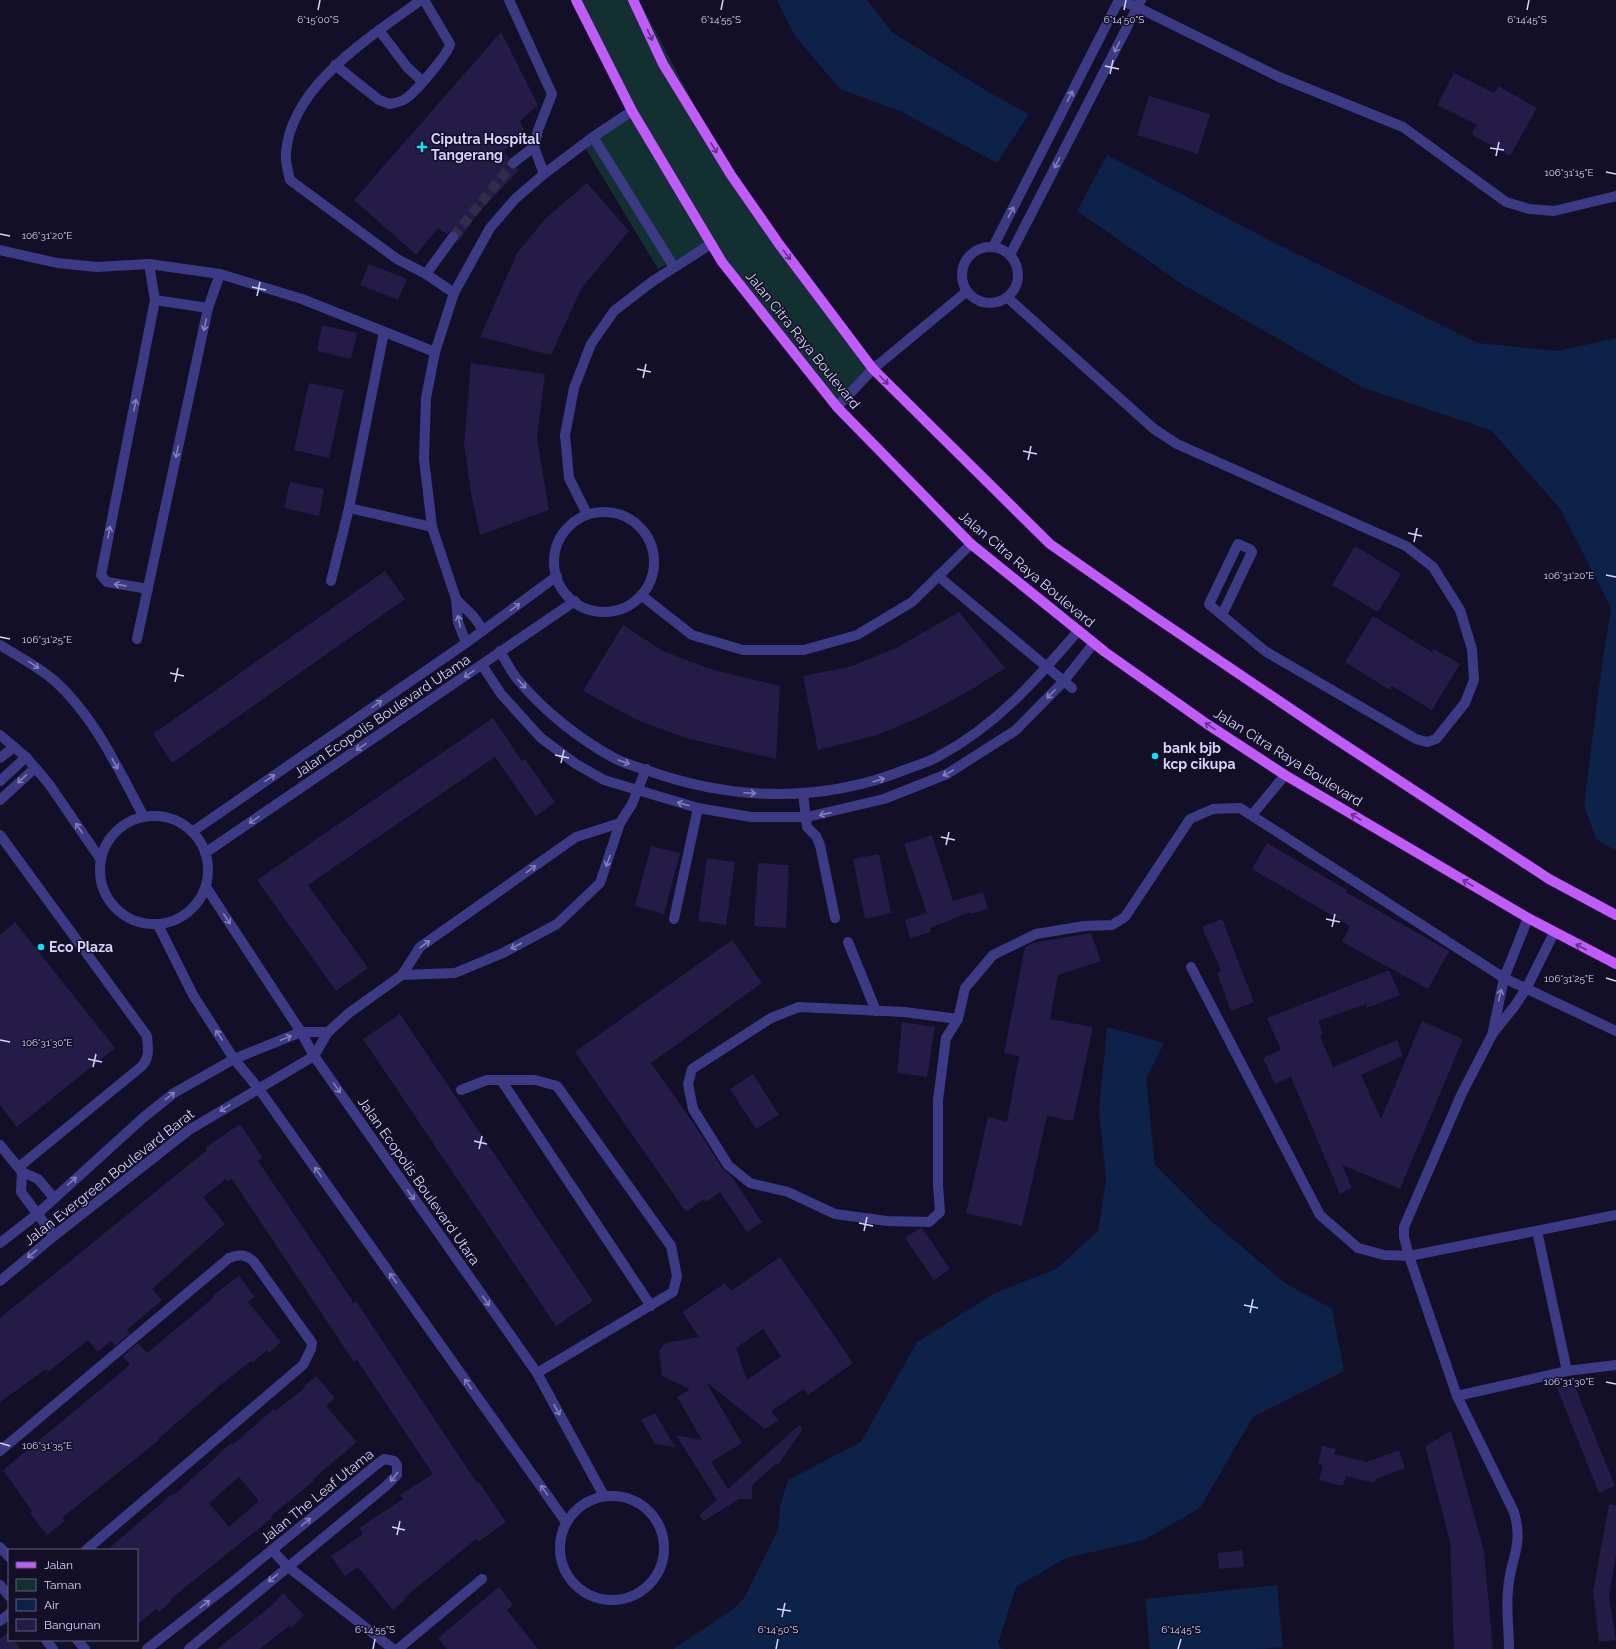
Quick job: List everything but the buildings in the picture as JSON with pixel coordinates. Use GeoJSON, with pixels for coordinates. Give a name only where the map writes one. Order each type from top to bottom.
{"type":"FeatureCollection","features":[{"type":"Feature","properties":{"kind":"main road","name":"Jalan Citra Raya Boulevard"},"geometry":{"type":"LineString","coordinates":[[576,0],[632,111],[722,262],[837,407],[971,544],[1094,643],[1208,724],[1285,775],[1554,933],[1616,964]]}},
{"type":"Feature","properties":{"kind":"main road"},"geometry":{"type":"LineString","coordinates":[[633,0],[663,64],[731,175],[779,244],[872,369],[1050,544],[1152,616],[1549,879],[1616,915]]}},
{"type":"Feature","properties":{"kind":"street"},"geometry":{"type":"LineString","coordinates":[[421,0],[379,30],[335,65],[308,96],[292,130],[286,153],[290,180],[397,259],[426,274],[454,293]]}},
{"type":"Feature","properties":{"kind":"street"},"geometry":{"type":"LineString","coordinates":[[335,65],[379,100],[390,104],[405,99],[440,62],[450,48],[450,44],[424,0]]}},
{"type":"Feature","properties":{"kind":"street"},"geometry":{"type":"LineString","coordinates":[[509,0],[552,94],[538,130],[534,147],[544,174]]}},
{"type":"Feature","properties":{"kind":"street"},"geometry":{"type":"LineString","coordinates":[[993,247],[1119,0],[1139,4],[1279,78],[1403,128],[1506,202],[1529,209],[1554,211],[1616,196]]}},
{"type":"Feature","properties":{"kind":"street"},"geometry":{"type":"LineString","coordinates":[[1010,255],[1139,4]]}},
{"type":"Feature","properties":{"kind":"street"},"geometry":{"type":"LineString","coordinates":[[379,30],[407,68],[422,81]]}},
{"type":"Feature","properties":{"kind":"street"},"geometry":{"type":"LineString","coordinates":[[466,643],[458,622],[456,599],[432,527],[424,459],[426,398],[435,352],[454,293],[490,228],[515,199],[544,174],[593,137],[632,111]]}},
{"type":"Feature","properties":{"kind":"street"},"geometry":{"type":"LineString","coordinates":[[593,137],[674,267]]}},
{"type":"Feature","properties":{"kind":"street"},"geometry":{"type":"LineString","coordinates":[[513,163],[534,147]]}},
{"type":"Feature","properties":{"kind":"street"},"geometry":{"type":"LineString","coordinates":[[426,274],[453,237]]}},
{"type":"Feature","properties":{"kind":"street"},"geometry":{"type":"LineString","coordinates":[[587,514],[569,478],[564,435],[574,388],[591,344],[614,311],[674,267],[711,244]]}},
{"type":"Feature","properties":{"kind":"street"},"geometry":{"type":"LineString","coordinates":[[993,247],[1010,255],[1016,262],[1019,272],[1018,281],[1015,290],[1008,298],[991,304],[981,303],[966,292],[962,274],[966,261],[975,251],[993,247]]}},
{"type":"Feature","properties":{"kind":"street"},"geometry":{"type":"LineString","coordinates":[[0,250],[57,263],[97,267],[149,264],[220,274],[302,299],[435,352]]}},
{"type":"Feature","properties":{"kind":"street"},"geometry":{"type":"LineString","coordinates":[[148,590],[106,582],[101,575],[155,300],[149,264]]}},
{"type":"Feature","properties":{"kind":"street"},"geometry":{"type":"LineString","coordinates":[[137,639],[208,308],[220,274]]}},
{"type":"Feature","properties":{"kind":"street"},"geometry":{"type":"LineString","coordinates":[[837,407],[872,369],[966,292]]}},
{"type":"Feature","properties":{"kind":"street"},"geometry":{"type":"LineString","coordinates":[[1008,298],[1154,429],[1177,444],[1406,546],[1433,567],[1460,610],[1472,649],[1474,680],[1465,703],[1436,739],[1427,742],[1416,739],[1265,650],[1222,615],[1209,602],[1238,544],[1250,549],[1252,552],[1222,615]]}},
{"type":"Feature","properties":{"kind":"street"},"geometry":{"type":"LineString","coordinates":[[155,300],[208,308]]}},
{"type":"Feature","properties":{"kind":"street"},"geometry":{"type":"LineString","coordinates":[[331,581],[349,508],[384,332]]}},
{"type":"Feature","properties":{"kind":"street"},"geometry":{"type":"LineString","coordinates":[[349,508],[432,527]]}},
{"type":"Feature","properties":{"kind":"street"},"geometry":{"type":"LineString","coordinates":[[603,512],[619,514],[634,521],[645,533],[652,548],[654,565],[650,581],[641,595],[628,605],[613,611],[596,611],[581,606],[568,596],[559,583],[557,576],[555,567],[555,550],[562,535],[573,523],[587,514],[603,512]]}},
{"type":"Feature","properties":{"kind":"street"},"geometry":{"type":"LineString","coordinates":[[641,595],[692,635],[743,650],[804,650],[857,635],[912,602],[971,544]]}},
{"type":"Feature","properties":{"kind":"street","name":"Jalan Ecopolis Boulevard Utama"},"geometry":{"type":"LineString","coordinates":[[192,832],[466,643],[557,576]]}},
{"type":"Feature","properties":{"kind":"street"},"geometry":{"type":"LineString","coordinates":[[938,576],[1072,688]]}},
{"type":"Feature","properties":{"kind":"street"},"geometry":{"type":"LineString","coordinates":[[456,599],[474,617],[483,630]]}},
{"type":"Feature","properties":{"kind":"street","name":"Jalan Ecopolis Boulevard Utama"},"geometry":{"type":"LineString","coordinates":[[205,853],[574,601]]}},
{"type":"Feature","properties":{"kind":"street"},"geometry":{"type":"LineString","coordinates":[[500,651],[517,679],[555,716],[588,742],[615,758],[681,782],[747,793],[818,793],[878,781],[939,756],[998,717],[1035,681],[1078,631]]}},
{"type":"Feature","properties":{"kind":"street"},"geometry":{"type":"LineString","coordinates":[[482,665],[501,694],[541,738],[576,764],[604,780],[698,808],[751,817],[806,817],[884,799],[948,774],[1016,730],[1063,682],[1094,643]]}},
{"type":"Feature","properties":{"kind":"street"},"geometry":{"type":"LineString","coordinates":[[0,645],[33,664],[55,682],[78,705],[100,736],[144,817]]}},
{"type":"Feature","properties":{"kind":"street"},"geometry":{"type":"LineString","coordinates":[[0,735],[26,758],[50,784],[101,860]]}},
{"type":"Feature","properties":{"kind":"street"},"geometry":{"type":"LineString","coordinates":[[0,758],[14,747]]}},
{"type":"Feature","properties":{"kind":"street"},"geometry":{"type":"LineString","coordinates":[[0,781],[26,758]]}},
{"type":"Feature","properties":{"kind":"street"},"geometry":{"type":"LineString","coordinates":[[0,800],[35,768]]}},
{"type":"Feature","properties":{"kind":"street"},"geometry":{"type":"LineString","coordinates":[[402,975],[455,973],[503,953],[557,924],[600,883],[620,823],[637,791],[646,769]]}},
{"type":"Feature","properties":{"kind":"street"},"geometry":{"type":"LineString","coordinates":[[1252,815],[1285,775]]}},
{"type":"Feature","properties":{"kind":"street"},"geometry":{"type":"LineString","coordinates":[[804,793],[807,827],[816,836],[820,845],[835,918]]}},
{"type":"Feature","properties":{"kind":"street"},"geometry":{"type":"LineString","coordinates":[[674,919],[698,808]]}},
{"type":"Feature","properties":{"kind":"street"},"geometry":{"type":"LineString","coordinates":[[958,1019],[904,1012],[799,1007],[771,1018],[692,1069],[688,1084],[692,1109],[728,1165],[750,1183],[788,1192],[835,1214],[887,1221],[929,1222],[940,1212],[938,1185],[938,1100],[946,1038],[958,1019],[966,988],[993,955],[1036,934],[1084,926],[1112,925],[1125,917],[1190,820],[1213,809],[1240,808],[1504,978],[1616,1030]]}},
{"type":"Feature","properties":{"kind":"street"},"geometry":{"type":"LineString","coordinates":[[157,816],[170,819],[182,824],[192,832],[200,842],[205,853],[208,876],[206,886],[199,901],[188,913],[174,921],[158,925],[141,924],[131,920],[113,907],[104,893],[100,876],[101,860],[106,844],[117,831],[129,822],[144,817],[157,816]]}},
{"type":"Feature","properties":{"kind":"street"},"geometry":{"type":"LineString","coordinates":[[314,1056],[328,1032],[349,1013],[402,975],[420,947],[576,837],[620,823]]}},
{"type":"Feature","properties":{"kind":"street"},"geometry":{"type":"LineString","coordinates":[[0,835],[147,1036],[148,1059],[142,1066],[21,1170],[21,1192],[36,1215],[54,1236]]}},
{"type":"Feature","properties":{"kind":"street","name":"Jalan Ecopolis Boulevard Utara"},"geometry":{"type":"LineString","coordinates":[[206,886],[314,1056],[537,1373],[604,1496]]}},
{"type":"Feature","properties":{"kind":"street"},"geometry":{"type":"LineString","coordinates":[[1492,1033],[1504,978],[1528,918]]}},
{"type":"Feature","properties":{"kind":"street"},"geometry":{"type":"LineString","coordinates":[[158,925],[193,995],[234,1059],[259,1089],[566,1522]]}},
{"type":"Feature","properties":{"kind":"street"},"geometry":{"type":"LineString","coordinates":[[1509,1649],[1508,1590],[1518,1543],[1517,1522],[1514,1512],[1457,1396],[1409,1256],[1404,1237],[1404,1227],[1462,1093],[1492,1033],[1514,1007],[1526,989],[1554,933]]}},
{"type":"Feature","properties":{"kind":"street"},"geometry":{"type":"LineString","coordinates":[[848,942],[876,1010]]}},
{"type":"Feature","properties":{"kind":"street"},"geometry":{"type":"LineString","coordinates":[[1191,967],[1320,1215],[1358,1248],[1384,1255],[1409,1256],[1616,1215]]}},
{"type":"Feature","properties":{"kind":"street"},"geometry":{"type":"LineString","coordinates":[[300,1032],[328,1032]]}},
{"type":"Feature","properties":{"kind":"street","name":"Jalan Evergreen Boulevard Barat"},"geometry":{"type":"LineString","coordinates":[[0,1242],[36,1215],[144,1117],[174,1093],[234,1059],[300,1032]]}},
{"type":"Feature","properties":{"kind":"street","name":"Jalan Evergreen Boulevard Barat"},"geometry":{"type":"LineString","coordinates":[[0,1281],[54,1236],[189,1130],[314,1056]]}},
{"type":"Feature","properties":{"kind":"street"},"geometry":{"type":"LineString","coordinates":[[461,1090],[487,1080],[535,1080],[557,1086],[671,1246],[677,1276],[673,1292],[537,1373]]}},
{"type":"Feature","properties":{"kind":"street"},"geometry":{"type":"LineString","coordinates":[[501,1080],[651,1306]]}},
{"type":"Feature","properties":{"kind":"street"},"geometry":{"type":"LineString","coordinates":[[0,1145],[21,1170],[38,1179],[54,1198]]}},
{"type":"Feature","properties":{"kind":"street"},"geometry":{"type":"LineString","coordinates":[[1537,1231],[1567,1371]]}},
{"type":"Feature","properties":{"kind":"street"},"geometry":{"type":"LineString","coordinates":[[0,1451],[229,1258],[238,1254],[248,1256],[254,1262],[312,1343],[312,1349],[303,1365],[87,1549]]}},
{"type":"Feature","properties":{"kind":"street"},"geometry":{"type":"LineString","coordinates":[[1457,1396],[1567,1371],[1616,1364]]}},
{"type":"Feature","properties":{"kind":"street","name":"Jalan The Leaf Utama"},"geometry":{"type":"LineString","coordinates":[[147,1649],[380,1462],[384,1459],[394,1461],[397,1465],[397,1475],[189,1649]]}},
{"type":"Feature","properties":{"kind":"street"},"geometry":{"type":"LineString","coordinates":[[604,1496],[630,1498],[651,1512],[663,1535],[664,1560],[652,1583],[631,1598],[605,1601],[582,1592],[565,1572],[559,1547],[566,1522],[582,1505],[604,1496]]}},
{"type":"Feature","properties":{"kind":"street"},"geometry":{"type":"LineString","coordinates":[[0,1547],[8,1556]]}},
{"type":"Feature","properties":{"kind":"street"},"geometry":{"type":"LineString","coordinates":[[272,1550],[287,1566],[393,1649]]}},
{"type":"Feature","properties":{"kind":"street"},"geometry":{"type":"LineString","coordinates":[[398,1649],[482,1579]]}},
{"type":"Feature","properties":{"kind":"street"},"geometry":{"type":"LineString","coordinates":[[0,1585],[8,1595]]}},
{"type":"Feature","properties":{"kind":"street"},"geometry":{"type":"LineString","coordinates":[[0,1621],[8,1615]]}},
{"type":"Feature","properties":{"kind":"street"},"geometry":{"type":"LineString","coordinates":[[47,1641],[53,1649]]}},
{"type":"Feature","properties":{"kind":"street"},"geometry":{"type":"LineString","coordinates":[[78,1641],[85,1649]]}},
{"type":"Feature","properties":{"kind":"green space"},"geometry":{"type":"Polygon","coordinates":[[[573,0],[639,0],[731,175],[872,368],[836,408],[723,261],[573,0]]]}},
{"type":"Feature","properties":{"kind":"green space"},"geometry":{"type":"Polygon","coordinates":[[[631,114],[709,243],[658,269],[584,146],[631,114]]]}},
{"type":"Feature","properties":{"kind":"water"},"geometry":{"type":"Polygon","coordinates":[[[777,0],[867,0],[892,32],[990,93],[1029,114],[997,163],[900,111],[840,89],[795,36],[777,0]]]}},
{"type":"Feature","properties":{"kind":"water"},"geometry":{"type":"Polygon","coordinates":[[[1107,155],[1269,240],[1478,343],[1557,351],[1616,338],[1616,851],[1596,839],[1584,805],[1601,672],[1611,608],[1561,510],[1491,430],[1364,388],[1182,284],[1077,211],[1107,155]]]}},
{"type":"Feature","properties":{"kind":"water"},"geometry":{"type":"Polygon","coordinates":[[[1107,1027],[1164,1043],[1146,1079],[1155,1165],[1211,1221],[1285,1283],[1332,1309],[1344,1371],[1253,1417],[1200,1508],[1144,1540],[1066,1558],[1016,1587],[998,1643],[1002,1649],[673,1649],[732,1610],[745,1597],[778,1529],[780,1506],[788,1480],[861,1442],[917,1342],[995,1293],[1056,1269],[1098,1231],[1106,1180],[1099,1110],[1107,1027]]]}},
{"type":"Feature","properties":{"kind":"water"},"geometry":{"type":"Polygon","coordinates":[[[1277,1585],[1283,1647],[1260,1649],[1150,1649],[1145,1599],[1277,1585]]]}},
{"type":"Feature","properties":{"kind":"tunnel"},"geometry":{"type":"LineString","coordinates":[[453,237],[513,163]]}},
{"type":"Feature","properties":{"kind":"place","name":"Ciputra Hospital Tangerang"},"geometry":{"type":"Point","coordinates":[422,147]}},
{"type":"Feature","properties":{"kind":"place","name":"bank bjb kcp cikupa"},"geometry":{"type":"Point","coordinates":[1155,756]}},
{"type":"Feature","properties":{"kind":"place","name":"Eco Plaza"},"geometry":{"type":"Point","coordinates":[41,947]}}]}
